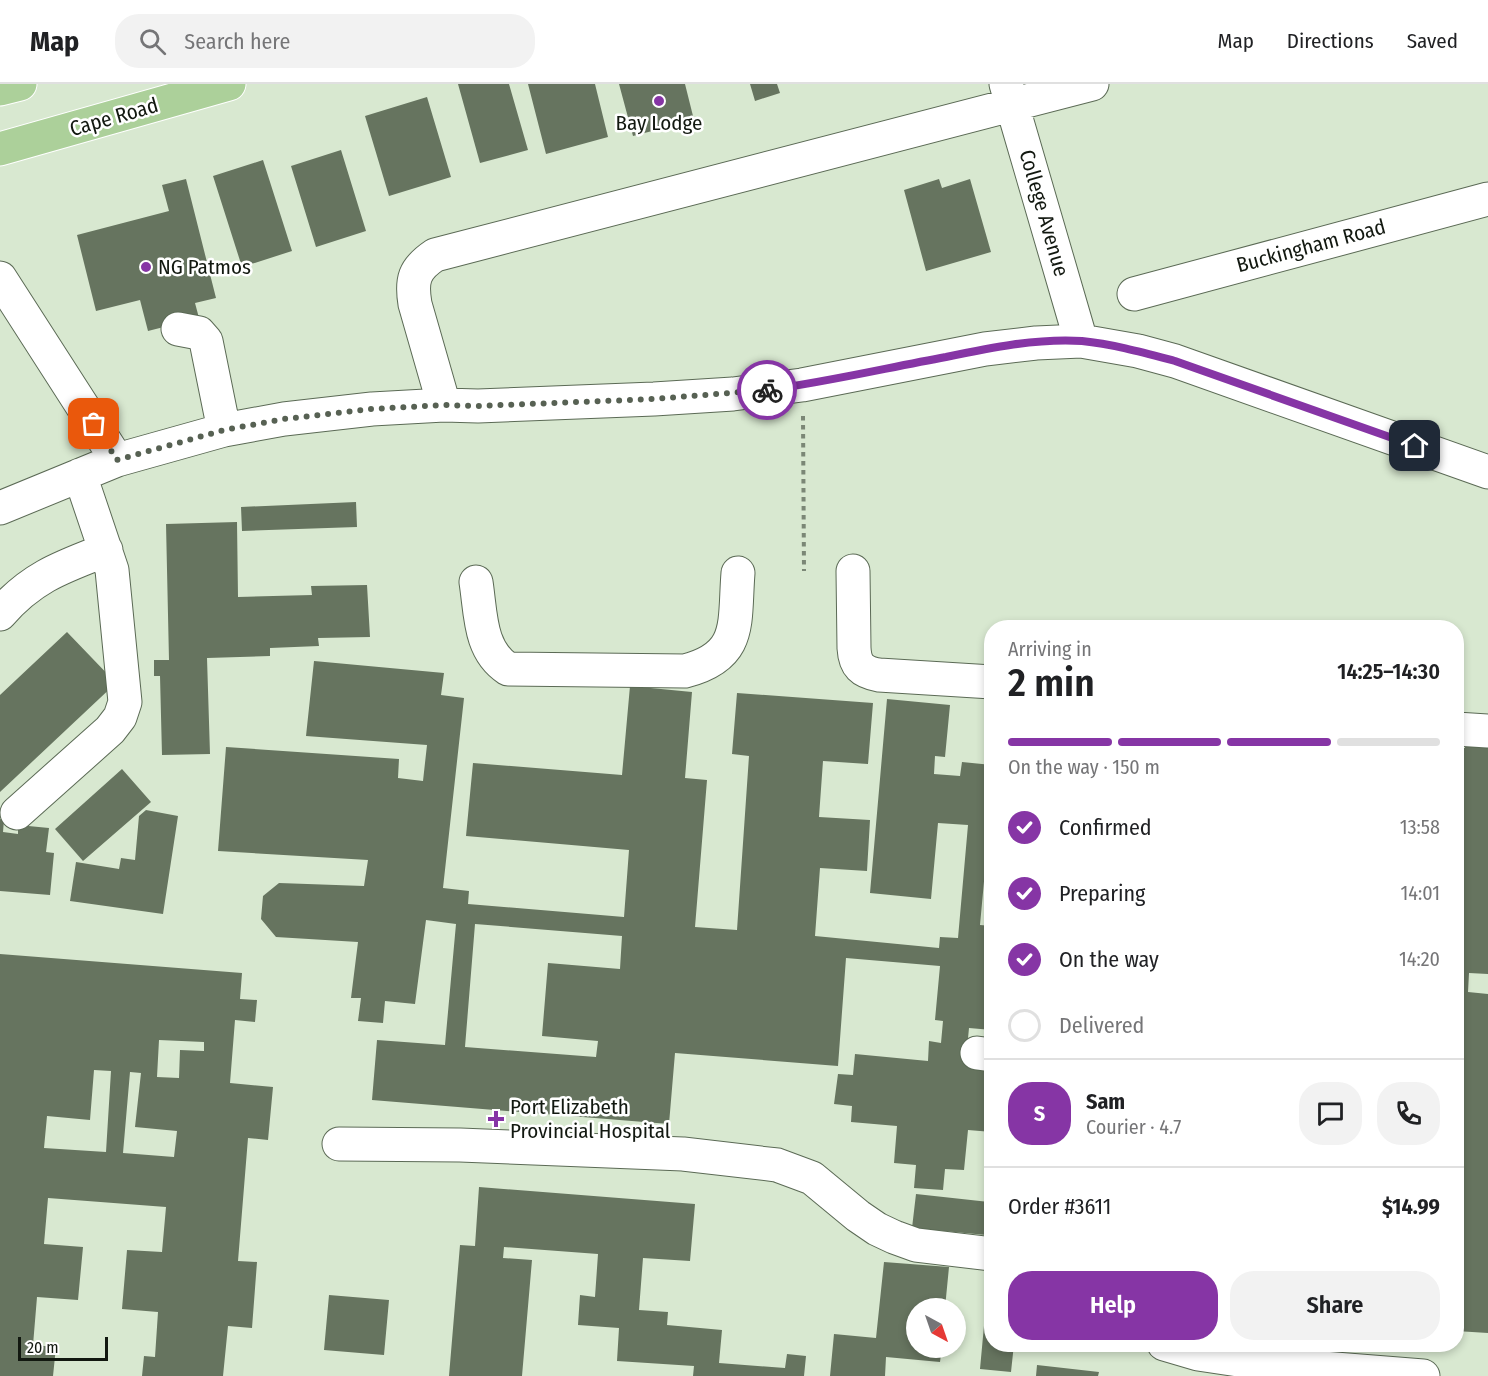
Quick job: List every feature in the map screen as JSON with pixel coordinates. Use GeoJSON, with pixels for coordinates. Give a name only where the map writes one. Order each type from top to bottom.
{"type":"FeatureCollection","features":[{"type":"Feature","properties":{"kind":"main road"},"geometry":{"type":"LineString","coordinates":[[0,89],[20,84]]}},
{"type":"Feature","properties":{"kind":"main road","name":"Cape Road"},"geometry":{"type":"LineString","coordinates":[[0,149],[229,84]]}},
{"type":"Feature","properties":{"kind":"street"},"geometry":{"type":"LineString","coordinates":[[444,405],[412,287],[420,268],[435,255],[1009,95],[1092,84]]}},
{"type":"Feature","properties":{"kind":"street","name":"College Avenue"},"geometry":{"type":"LineString","coordinates":[[1009,95],[1081,341]]}},
{"type":"Feature","properties":{"kind":"street","name":"Buckingham Road"},"geometry":{"type":"LineString","coordinates":[[1134,294],[1488,199]]}},
{"type":"Feature","properties":{"kind":"street"},"geometry":{"type":"LineString","coordinates":[[0,278],[117,460]]}},
{"type":"Feature","properties":{"kind":"street"},"geometry":{"type":"LineString","coordinates":[[178,329],[199,333],[206,341],[224,430]]}},
{"type":"Feature","properties":{"kind":"street"},"geometry":{"type":"LineString","coordinates":[[0,508],[117,460],[224,430],[284,419],[372,409],[733,394],[802,385],[985,349],[1081,341],[1138,351],[1175,361],[1488,472]]}},
{"type":"Feature","properties":{"kind":"street"},"geometry":{"type":"LineString","coordinates":[[16,813],[111,730],[120,717],[125,702],[112,570],[80,475]]}},
{"type":"Feature","properties":{"kind":"street"},"geometry":{"type":"LineString","coordinates":[[0,614],[11,601],[52,571],[106,550]]}},
{"type":"Feature","properties":{"kind":"street"},"geometry":{"type":"LineString","coordinates":[[853,571],[854,648],[855,660],[860,668],[867,673],[879,675],[984,682]]}},
{"type":"Feature","properties":{"kind":"street"},"geometry":{"type":"LineString","coordinates":[[476,582],[486,643],[499,663],[508,669],[685,671],[703,666],[720,656],[729,645],[734,626],[738,573]]}},
{"type":"Feature","properties":{"kind":"street"},"geometry":{"type":"LineString","coordinates":[[1464,730],[1488,731]]}},
{"type":"Feature","properties":{"kind":"street"},"geometry":{"type":"LineString","coordinates":[[339,1144],[460,1145],[671,1154],[777,1165],[812,1178],[858,1216],[894,1237],[916,1245],[984,1253]]}},
{"type":"Feature","properties":{"kind":"street"},"geometry":{"type":"LineString","coordinates":[[1191,1352],[1198,1354],[1260,1354],[1423,1376]]}},
{"type":"Feature","properties":{"kind":"path"},"geometry":{"type":"LineString","coordinates":[[802,385],[804,571]]}},
{"type":"Feature","properties":{"kind":"building"},"geometry":{"type":"Polygon","coordinates":[[[458,84],[509,84],[528,150],[480,163],[458,84]]]}},
{"type":"Feature","properties":{"kind":"building"},"geometry":{"type":"Polygon","coordinates":[[[528,84],[595,84],[608,137],[546,154],[528,84]]]}},
{"type":"Feature","properties":{"kind":"building"},"geometry":{"type":"Polygon","coordinates":[[[619,84],[685,84],[694,120],[633,136],[619,84]]]}},
{"type":"Feature","properties":{"kind":"building"},"geometry":{"type":"Polygon","coordinates":[[[750,84],[777,84],[780,93],[755,101],[750,84]]]}},
{"type":"Feature","properties":{"kind":"building"},"geometry":{"type":"Polygon","coordinates":[[[427,97],[451,177],[389,196],[365,116],[427,97]]]}},
{"type":"Feature","properties":{"kind":"building"},"geometry":{"type":"Polygon","coordinates":[[[341,150],[366,231],[316,247],[291,166],[341,150]]]}},
{"type":"Feature","properties":{"kind":"building"},"geometry":{"type":"Polygon","coordinates":[[[263,160],[292,251],[242,267],[213,176],[263,160]]]}},
{"type":"Feature","properties":{"kind":"building","name":"NG Patmos"},"geometry":{"type":"Polygon","coordinates":[[[186,179],[216,298],[195,303],[199,318],[148,331],[140,300],[96,311],[77,235],[169,211],[162,185],[186,179]]]}},
{"type":"Feature","properties":{"kind":"building"},"geometry":{"type":"Polygon","coordinates":[[[939,179],[942,188],[970,179],[991,252],[926,271],[904,190],[939,179]]]}},
{"type":"Feature","properties":{"kind":"building"},"geometry":{"type":"Polygon","coordinates":[[[356,502],[357,527],[242,531],[241,507],[356,502]]]}},
{"type":"Feature","properties":{"kind":"building"},"geometry":{"type":"Polygon","coordinates":[[[237,522],[238,597],[312,595],[311,586],[367,585],[370,637],[318,638],[319,646],[270,648],[270,656],[207,658],[210,754],[162,755],[160,676],[154,676],[154,660],[169,660],[166,524],[237,522]]]}},
{"type":"Feature","properties":{"kind":"building"},"geometry":{"type":"Polygon","coordinates":[[[67,632],[116,683],[0,792],[0,695],[67,632]]]}},
{"type":"Feature","properties":{"kind":"building"},"geometry":{"type":"Polygon","coordinates":[[[314,661],[444,673],[441,695],[464,698],[443,888],[469,891],[468,904],[624,917],[629,850],[466,836],[473,763],[622,775],[630,686],[692,692],[685,778],[707,780],[695,927],[737,930],[749,756],[732,754],[737,693],[873,703],[868,764],[823,761],[819,817],[870,820],[867,871],[820,868],[815,936],[939,948],[940,937],[958,938],[968,825],[938,823],[931,899],[870,893],[887,699],[950,705],[945,757],[935,756],[934,774],[960,776],[962,762],[984,764],[984,881],[980,925],[984,925],[984,1029],[969,1028],[966,1059],[984,1060],[984,1131],[968,1130],[964,1170],[945,1169],[943,1190],[914,1188],[916,1165],[894,1163],[897,1126],[851,1122],[852,1106],[834,1104],[838,1074],[853,1075],[855,1054],[928,1061],[929,1041],[941,1043],[943,1021],[935,1020],[940,966],[846,958],[838,1066],[675,1053],[669,1124],[372,1100],[377,1040],[445,1045],[456,924],[426,920],[415,1004],[385,1001],[383,1023],[358,1021],[361,998],[351,998],[358,942],[276,937],[261,919],[263,896],[279,883],[364,886],[368,860],[218,851],[226,747],[399,759],[398,778],[423,781],[427,745],[306,736],[314,661]],[[475,924],[465,1047],[596,1057],[598,1041],[542,1036],[548,963],[620,969],[622,936],[475,924]]]}},
{"type":"Feature","properties":{"kind":"building"},"geometry":{"type":"Polygon","coordinates":[[[1466,736],[1488,738],[1488,974],[1469,973],[1468,992],[1488,994],[1488,1333],[1464,1332],[1466,736]]]}},
{"type":"Feature","properties":{"kind":"building"},"geometry":{"type":"Polygon","coordinates":[[[122,769],[151,802],[83,861],[55,829],[122,769]]]}},
{"type":"Feature","properties":{"kind":"building"},"geometry":{"type":"Polygon","coordinates":[[[146,810],[178,816],[163,914],[70,901],[76,862],[119,869],[121,858],[135,860],[139,816],[146,810]]]}},
{"type":"Feature","properties":{"kind":"building"},"geometry":{"type":"Polygon","coordinates":[[[0,819],[4,820],[3,832],[18,834],[18,825],[49,828],[46,852],[54,853],[50,895],[0,891],[0,819]]]}},
{"type":"Feature","properties":{"kind":"building"},"geometry":{"type":"Polygon","coordinates":[[[0,954],[242,973],[240,999],[257,1000],[255,1022],[235,1020],[230,1083],[273,1087],[268,1140],[248,1138],[238,1261],[257,1262],[252,1328],[228,1326],[223,1376],[142,1376],[144,1356],[155,1357],[158,1312],[122,1309],[127,1250],[162,1252],[166,1207],[48,1198],[44,1244],[83,1247],[78,1300],[37,1297],[33,1345],[56,1347],[53,1376],[0,1376],[0,954]],[[159,1040],[157,1077],[179,1078],[180,1050],[204,1051],[204,1042],[159,1040]],[[94,1070],[90,1120],[47,1116],[44,1148],[106,1152],[111,1071],[94,1070]],[[130,1072],[123,1153],[174,1157],[177,1131],[135,1127],[141,1073],[130,1072]]]}},
{"type":"Feature","properties":{"kind":"building"},"geometry":{"type":"Polygon","coordinates":[[[479,1187],[695,1204],[690,1261],[643,1258],[639,1310],[668,1312],[667,1325],[722,1330],[719,1363],[785,1368],[787,1354],[806,1356],[804,1376],[693,1376],[694,1366],[617,1361],[619,1328],[578,1325],[580,1295],[595,1297],[598,1254],[504,1247],[503,1258],[532,1260],[522,1376],[449,1376],[460,1245],[475,1246],[479,1187]]]}},
{"type":"Feature","properties":{"kind":"building"},"geometry":{"type":"Polygon","coordinates":[[[916,1194],[984,1201],[984,1235],[912,1228],[916,1194]]]}},
{"type":"Feature","properties":{"kind":"building"},"geometry":{"type":"Polygon","coordinates":[[[884,1262],[949,1267],[946,1298],[906,1298],[906,1358],[941,1358],[940,1362],[886,1357],[885,1376],[830,1376],[834,1334],[876,1338],[884,1262]]]}},
{"type":"Feature","properties":{"kind":"building"},"geometry":{"type":"Polygon","coordinates":[[[329,1295],[389,1300],[384,1355],[324,1350],[329,1295]]]}},
{"type":"Feature","properties":{"kind":"building"},"geometry":{"type":"Polygon","coordinates":[[[984,1326],[984,1352],[1013,1352],[1011,1372],[980,1369],[984,1326]]]}},
{"type":"Feature","properties":{"kind":"building"},"geometry":{"type":"Polygon","coordinates":[[[1037,1365],[1099,1372],[1098,1376],[1036,1376],[1037,1365]]]}},
{"type":"Feature","properties":{"kind":"way so far"},"geometry":{"type":"LineString","coordinates":[[94,424],[117,460],[224,430],[284,419],[372,409],[654,399],[767,390]]}},
{"type":"Feature","properties":{"kind":"place","name":"Bay Lodge"},"geometry":{"type":"Point","coordinates":[659,101]}},
{"type":"Feature","properties":{"kind":"place","name":"NG Patmos"},"geometry":{"type":"Point","coordinates":[146,267]}},
{"type":"Feature","properties":{"kind":"place","name":"Port Elizabeth Provincial Hospital"},"geometry":{"type":"Point","coordinates":[496,1119]}},
{"type":"Feature","properties":{"kind":"route"},"geometry":{"type":"LineString","coordinates":[[767,390],[985,349],[1081,341],[1138,351],[1175,361],[1415,446]]}}]}
